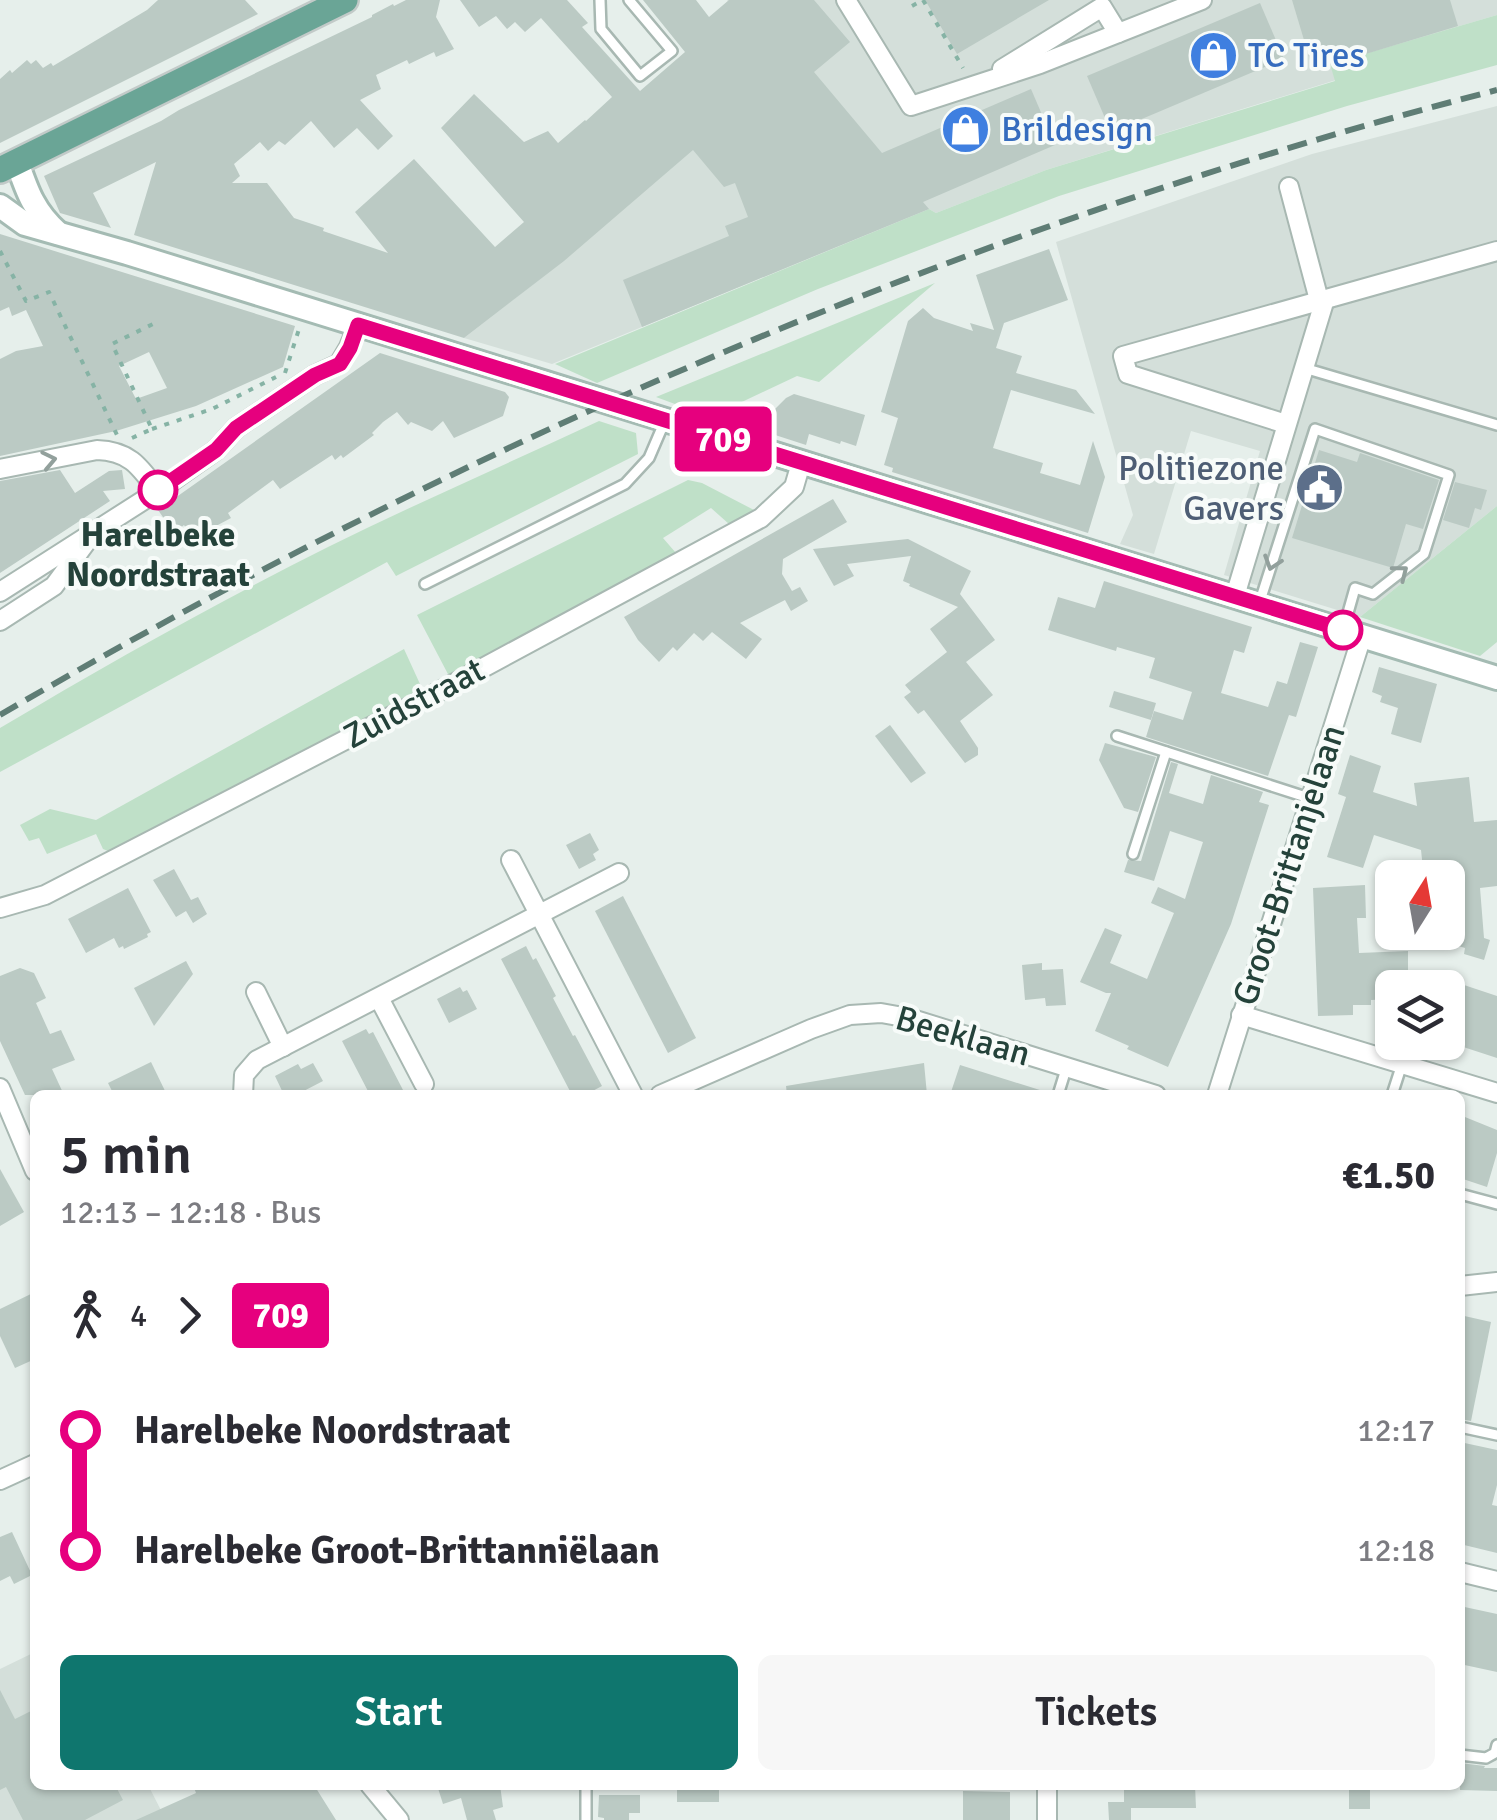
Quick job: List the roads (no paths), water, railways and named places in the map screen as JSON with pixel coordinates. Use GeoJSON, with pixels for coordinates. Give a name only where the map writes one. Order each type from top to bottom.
{"type":"FeatureCollection","features":[{"type":"Feature","properties":{"kind":"main road"},"geometry":{"type":"LineString","coordinates":[[61,236],[46,223],[8,166],[345,0]]}},
{"type":"Feature","properties":{"kind":"main road"},"geometry":{"type":"LineString","coordinates":[[0,206],[25,224],[61,236],[128,252],[1497,678]]}},
{"type":"Feature","properties":{"kind":"street"},"geometry":{"type":"LineString","coordinates":[[846,0],[912,106],[1040,64],[1202,0]]}},
{"type":"Feature","properties":{"kind":"street"},"geometry":{"type":"LineString","coordinates":[[976,85],[1104,2],[1118,33]]}},
{"type":"Feature","properties":{"kind":"street"},"geometry":{"type":"LineString","coordinates":[[1234,596],[1322,300],[1289,187]]}},
{"type":"Feature","properties":{"kind":"street"},"geometry":{"type":"LineString","coordinates":[[1286,424],[1128,374],[1123,356],[1497,250]]}},
{"type":"Feature","properties":{"kind":"street"},"geometry":{"type":"LineString","coordinates":[[0,592],[158,490],[216,450],[236,428],[315,375],[340,364],[358,325]]}},
{"type":"Feature","properties":{"kind":"street"},"geometry":{"type":"LineString","coordinates":[[0,469],[130,447],[136,462],[158,490]]}},
{"type":"Feature","properties":{"kind":"street","name":"Zuidstraat"},"geometry":{"type":"LineString","coordinates":[[0,908],[45,894],[95,869],[440,691],[761,518],[794,487],[802,464]]}},
{"type":"Feature","properties":{"kind":"street"},"geometry":{"type":"LineString","coordinates":[[0,621],[54,586],[97,528]]}},
{"type":"Feature","properties":{"kind":"street","name":"Groot-Brittanjelaan"},"geometry":{"type":"LineString","coordinates":[[1219,1090],[1310,798],[1352,633]]}},
{"type":"Feature","properties":{"kind":"street"},"geometry":{"type":"LineString","coordinates":[[511,860],[630,1090]]}},
{"type":"Feature","properties":{"kind":"street"},"geometry":{"type":"LineString","coordinates":[[244,1090],[244,1075],[257,1060],[619,873]]}},
{"type":"Feature","properties":{"kind":"street"},"geometry":{"type":"LineString","coordinates":[[256,992],[283,1047]]}},
{"type":"Feature","properties":{"kind":"street"},"geometry":{"type":"LineString","coordinates":[[380,998],[424,1084]]}},
{"type":"Feature","properties":{"kind":"street","name":"Beeklaan"},"geometry":{"type":"LineString","coordinates":[[671,1090],[810,1029],[850,1015],[880,1013],[909,1018],[1141,1090]]}},
{"type":"Feature","properties":{"kind":"street"},"geometry":{"type":"LineString","coordinates":[[1241,1016],[1497,1093]]}},
{"type":"Feature","properties":{"kind":"street"},"geometry":{"type":"LineString","coordinates":[[0,1088],[8,1133],[30,1164]]}},
{"type":"Feature","properties":{"kind":"street"},"geometry":{"type":"LineString","coordinates":[[1465,1285],[1497,1282]]}},
{"type":"Feature","properties":{"kind":"street"},"geometry":{"type":"LineString","coordinates":[[0,1480],[30,1466]]}},
{"type":"Feature","properties":{"kind":"street"},"geometry":{"type":"LineString","coordinates":[[1465,1573],[1497,1581]]}},
{"type":"Feature","properties":{"kind":"street"},"geometry":{"type":"LineString","coordinates":[[374,1790],[400,1820]]}},
{"type":"Feature","properties":{"kind":"street"},"geometry":{"type":"LineString","coordinates":[[1047,1790],[1048,1820]]}},
{"type":"Feature","properties":{"kind":"lane"},"geometry":{"type":"LineString","coordinates":[[600,0],[600,28],[640,76],[672,51],[628,0]]}},
{"type":"Feature","properties":{"kind":"lane"},"geometry":{"type":"LineString","coordinates":[[1304,368],[1497,425]]}},
{"type":"Feature","properties":{"kind":"lane"},"geometry":{"type":"LineString","coordinates":[[425,584],[624,484],[649,458],[665,421]]}},
{"type":"Feature","properties":{"kind":"lane"},"geometry":{"type":"LineString","coordinates":[[1259,604],[1314,429],[1450,475],[1424,554],[1373,594],[1355,588],[1352,633]]}},
{"type":"Feature","properties":{"kind":"lane"},"geometry":{"type":"LineString","coordinates":[[1117,736],[1310,798]]}},
{"type":"Feature","properties":{"kind":"lane"},"geometry":{"type":"LineString","coordinates":[[1133,854],[1166,752]]}},
{"type":"Feature","properties":{"kind":"lane"},"geometry":{"type":"LineString","coordinates":[[1394,1090],[1402,1063]]}},
{"type":"Feature","properties":{"kind":"lane"},"geometry":{"type":"LineString","coordinates":[[1060,1090],[1067,1066]]}},
{"type":"Feature","properties":{"kind":"lane"},"geometry":{"type":"LineString","coordinates":[[1465,1195],[1497,1204]]}},
{"type":"Feature","properties":{"kind":"lane"},"geometry":{"type":"LineString","coordinates":[[1465,1428],[1497,1435]]}},
{"type":"Feature","properties":{"kind":"lane"},"geometry":{"type":"LineString","coordinates":[[1465,1756],[1486,1758],[1497,1745]]}},
{"type":"Feature","properties":{"kind":"lane"},"geometry":{"type":"LineString","coordinates":[[586,1790],[586,1820]]}},
{"type":"Feature","properties":{"kind":"railway"},"geometry":{"type":"LineString","coordinates":[[0,715],[177,615],[358,521],[541,433],[727,351],[916,275],[1107,206],[1301,144],[1497,90]]}},
{"type":"Feature","properties":{"kind":"place","name":"TC Tires"},"geometry":{"type":"Point","coordinates":[1213,55]}},
{"type":"Feature","properties":{"kind":"place","name":"Brildesign"},"geometry":{"type":"Point","coordinates":[966,129]}},
{"type":"Feature","properties":{"kind":"place","name":"Politiezone Gavers"},"geometry":{"type":"Point","coordinates":[1319,488]}},
{"type":"Feature","properties":{"kind":"place","name":"Harelbeke Noordstraat"},"geometry":{"type":"Point","coordinates":[158,490]}}]}
